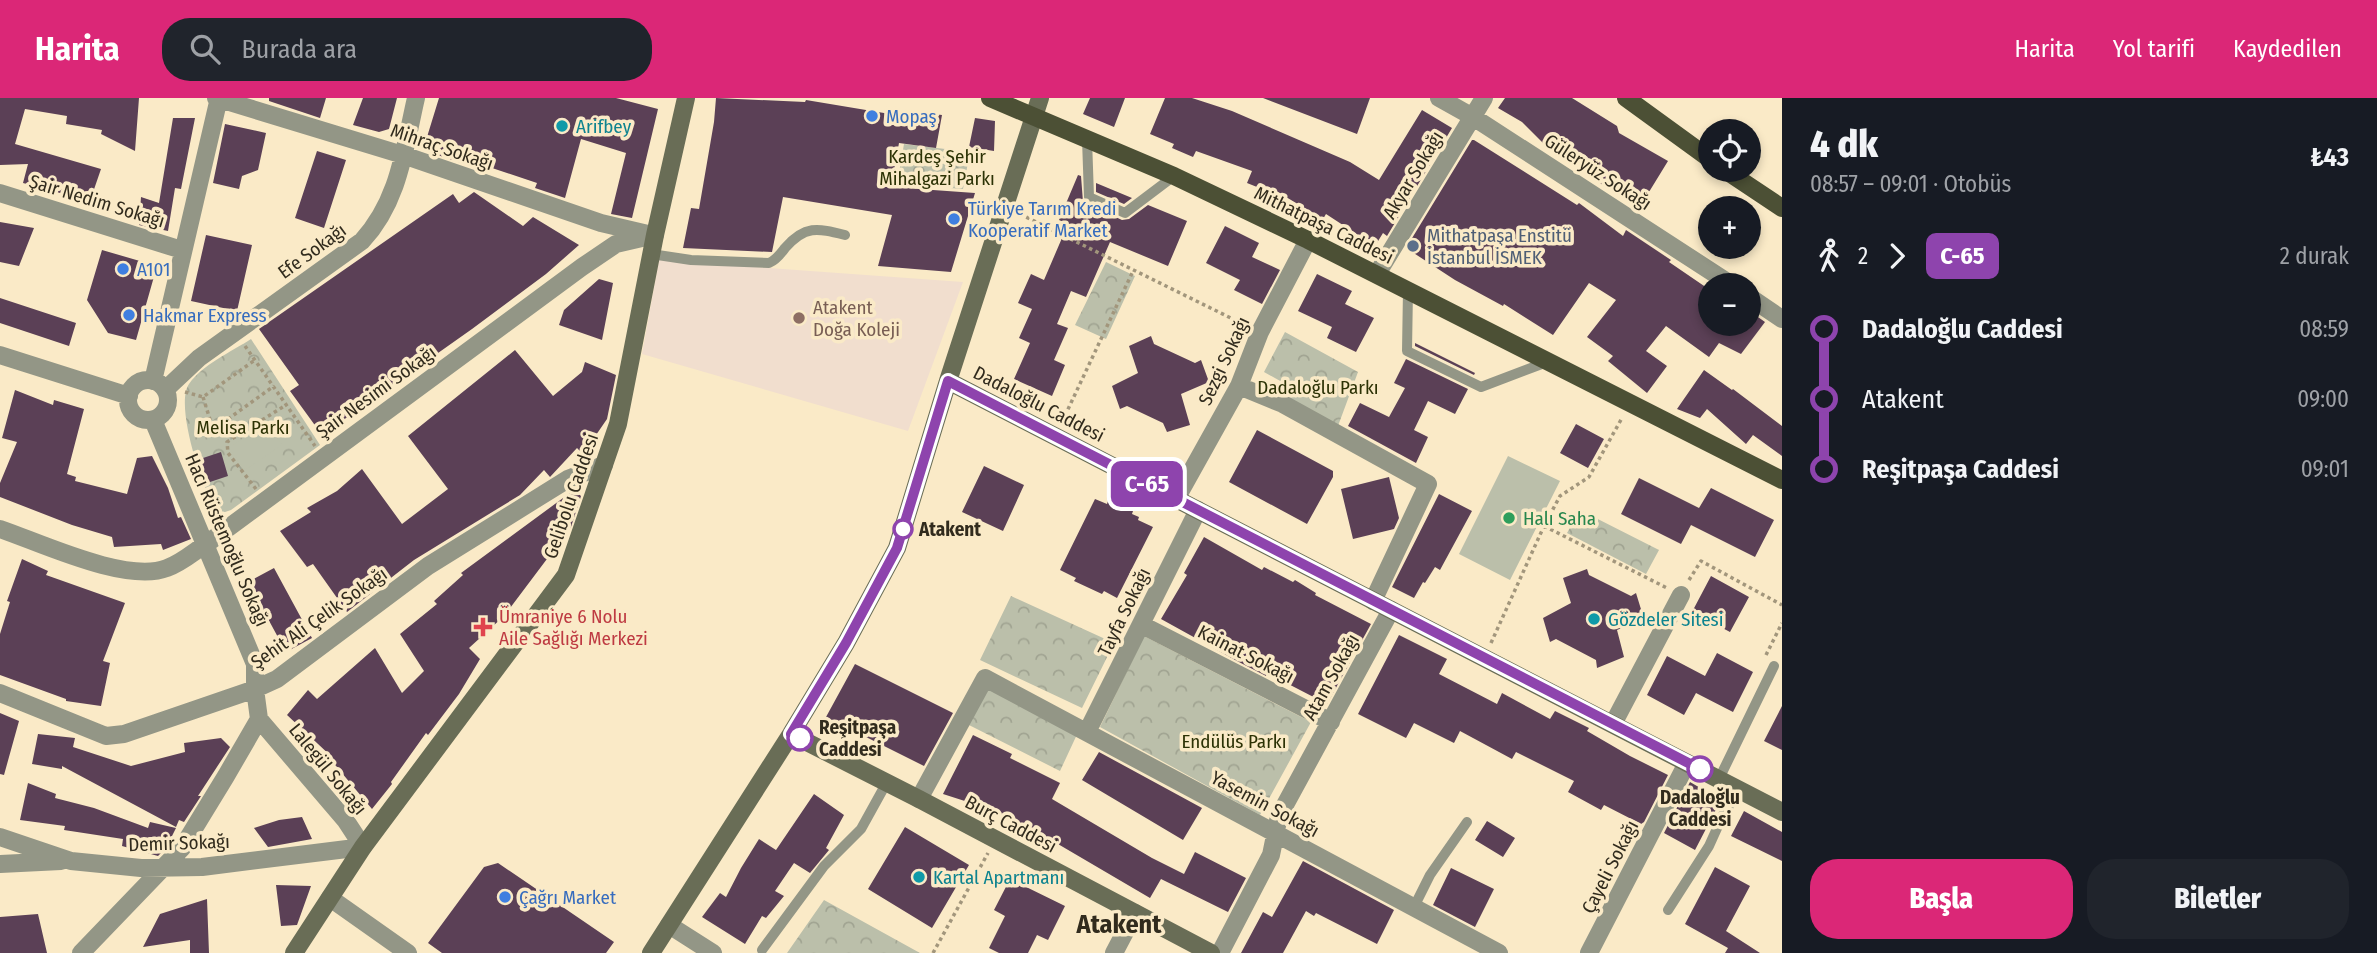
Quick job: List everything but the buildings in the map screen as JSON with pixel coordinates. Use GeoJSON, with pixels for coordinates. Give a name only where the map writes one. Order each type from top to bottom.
{"type":"FeatureCollection","features":[{"type":"Feature","properties":{"kind":"main road","name":"Mithatpaşa Caddesi"},"geometry":{"type":"LineString","coordinates":[[990,98],[1174,176],[1308,240],[1782,480]]}},
{"type":"Feature","properties":{"kind":"main road"},"geometry":{"type":"LineString","coordinates":[[1626,98],[1698,150]]}},
{"type":"Feature","properties":{"kind":"main road"},"geometry":{"type":"LineString","coordinates":[[1743,182],[1782,208]]}},
{"type":"Feature","properties":{"kind":"street","name":"Mihraç Sokağı"},"geometry":{"type":"LineString","coordinates":[[218,98],[403,155],[601,223],[655,235]]}},
{"type":"Feature","properties":{"kind":"street"},"geometry":{"type":"LineString","coordinates":[[164,384],[182,250],[218,98]]}},
{"type":"Feature","properties":{"kind":"street","name":"Efe Sokağı"},"geometry":{"type":"LineString","coordinates":[[128,396],[136,384],[141,382],[164,384],[362,241],[381,218],[389,203],[416,98]]}},
{"type":"Feature","properties":{"kind":"street","name":"Gelibolu Caddesi"},"geometry":{"type":"LineString","coordinates":[[294,953],[363,847],[566,575],[618,424],[651,254],[686,98]]}},
{"type":"Feature","properties":{"kind":"street"},"geometry":{"type":"LineString","coordinates":[[651,953],[791,734],[846,643],[897,548],[1040,98]]}},
{"type":"Feature","properties":{"kind":"street","name":"Güleryüz Sokağı"},"geometry":{"type":"LineString","coordinates":[[1439,98],[1473,117],[1714,273]]}},
{"type":"Feature","properties":{"kind":"street","name":"Akyar Sokağı"},"geometry":{"type":"LineString","coordinates":[[1377,274],[1484,98]]}},
{"type":"Feature","properties":{"kind":"street","name":"Şair Nedim Sokağı"},"geometry":{"type":"LineString","coordinates":[[0,193],[182,250]]}},
{"type":"Feature","properties":{"kind":"street","name":"Şair Nesimi Sokağı"},"geometry":{"type":"LineString","coordinates":[[0,528],[92,562],[122,570],[144,572],[167,568],[206,544],[582,267],[616,244],[655,235]]}},
{"type":"Feature","properties":{"kind":"street","name":"Sezgi Sokağı"},"geometry":{"type":"LineString","coordinates":[[1175,499],[1239,386],[1260,332],[1308,240]]}},
{"type":"Feature","properties":{"kind":"street"},"geometry":{"type":"LineString","coordinates":[[1761,305],[1782,319]]}},
{"type":"Feature","properties":{"kind":"street"},"geometry":{"type":"LineString","coordinates":[[0,355],[128,396],[129,406],[136,416],[144,420],[153,419]]}},
{"type":"Feature","properties":{"kind":"street","name":"Dadaloğlu Caddesi"},"geometry":{"type":"LineString","coordinates":[[948,381],[1782,812]]}},
{"type":"Feature","properties":{"kind":"street","name":"Efe Sokağı"},"geometry":{"type":"LineString","coordinates":[[153,419],[165,411],[167,405],[164,384]]}},
{"type":"Feature","properties":{"kind":"street"},"geometry":{"type":"LineString","coordinates":[[1239,386],[1283,404],[1428,484],[1373,601]]}},
{"type":"Feature","properties":{"kind":"street","name":"Hacı Rüstemoğlu Sokağı"},"geometry":{"type":"LineString","coordinates":[[153,419],[255,664],[259,719]]}},
{"type":"Feature","properties":{"kind":"street","name":"Şehit Ali Çelik Sokağı"},"geometry":{"type":"LineString","coordinates":[[0,693],[106,736],[124,734],[255,689],[277,679],[428,566],[568,479],[604,465]]}},
{"type":"Feature","properties":{"kind":"street","name":"Tayfa Sokağı"},"geometry":{"type":"LineString","coordinates":[[1087,733],[1198,510]]}},
{"type":"Feature","properties":{"kind":"street"},"geometry":{"type":"LineString","coordinates":[[1613,724],[1681,595]]}},
{"type":"Feature","properties":{"kind":"street","name":"Atam Sokağı"},"geometry":{"type":"LineString","coordinates":[[1220,953],[1271,855],[1279,817],[1391,610]]}},
{"type":"Feature","properties":{"kind":"street","name":"Kainat Sokağı"},"geometry":{"type":"LineString","coordinates":[[1142,625],[1331,722]]}},
{"type":"Feature","properties":{"kind":"street","name":"Yasemin Sokağı"},"geometry":{"type":"LineString","coordinates":[[919,799],[985,678],[1499,953]]}},
{"type":"Feature","properties":{"kind":"street"},"geometry":{"type":"LineString","coordinates":[[81,953],[182,848],[259,719]]}},
{"type":"Feature","properties":{"kind":"street","name":"Lalegül Sokağı"},"geometry":{"type":"LineString","coordinates":[[259,719],[338,811],[363,847]]}},
{"type":"Feature","properties":{"kind":"street","name":"Burç Caddesi"},"geometry":{"type":"LineString","coordinates":[[791,734],[1211,953]]}},
{"type":"Feature","properties":{"kind":"street","name":"Çayeli Sokağı"},"geometry":{"type":"LineString","coordinates":[[1589,953],[1687,763]]}},
{"type":"Feature","properties":{"kind":"street","name":"Demir Sokağı"},"geometry":{"type":"LineString","coordinates":[[0,837],[71,861],[141,867],[202,867],[363,847]]}},
{"type":"Feature","properties":{"kind":"street"},"geometry":{"type":"LineString","coordinates":[[0,864],[71,861]]}},
{"type":"Feature","properties":{"kind":"street"},"geometry":{"type":"LineString","coordinates":[[330,898],[408,953]]}},
{"type":"Feature","properties":{"kind":"street"},"geometry":{"type":"LineString","coordinates":[[1114,953],[1135,913]]}},
{"type":"Feature","properties":{"kind":"street"},"geometry":{"type":"LineString","coordinates":[[669,925],[713,953]]}},
{"type":"Feature","properties":{"kind":"lane"},"geometry":{"type":"LineString","coordinates":[[1087,138],[1089,197],[1125,213],[1174,176]]}},
{"type":"Feature","properties":{"kind":"lane"},"geometry":{"type":"LineString","coordinates":[[651,254],[691,260],[769,263],[777,258],[798,234],[809,229],[845,235]]}},
{"type":"Feature","properties":{"kind":"lane"},"geometry":{"type":"LineString","coordinates":[[1408,290],[1407,351],[1481,387],[1548,362]]}},
{"type":"Feature","properties":{"kind":"lane"},"geometry":{"type":"LineString","coordinates":[[1719,779],[1774,666]]}},
{"type":"Feature","properties":{"kind":"lane"},"geometry":{"type":"LineString","coordinates":[[762,950],[824,866],[861,830],[887,782]]}},
{"type":"Feature","properties":{"kind":"lane"},"geometry":{"type":"LineString","coordinates":[[1668,910],[1709,846],[1723,815],[1739,790]]}},
{"type":"Feature","properties":{"kind":"lane"},"geometry":{"type":"LineString","coordinates":[[1414,907],[1430,875],[1467,822]]}},
{"type":"Feature","properties":{"kind":"path"},"geometry":{"type":"LineString","coordinates":[[1004,206],[1260,332]]}},
{"type":"Feature","properties":{"kind":"path"},"geometry":{"type":"LineString","coordinates":[[1055,437],[1134,270]]}},
{"type":"Feature","properties":{"kind":"path"},"geometry":{"type":"LineString","coordinates":[[236,333],[323,457]]}},
{"type":"Feature","properties":{"kind":"path"},"geometry":{"type":"LineString","coordinates":[[203,397],[255,360]]}},
{"type":"Feature","properties":{"kind":"path"},"geometry":{"type":"LineString","coordinates":[[164,384],[203,397]]}},
{"type":"Feature","properties":{"kind":"path"},"geometry":{"type":"LineString","coordinates":[[203,397],[209,421],[212,426],[217,427],[274,386]]}},
{"type":"Feature","properties":{"kind":"path"},"geometry":{"type":"LineString","coordinates":[[1485,658],[1560,496],[1589,477],[1630,404]]}},
{"type":"Feature","properties":{"kind":"path"},"geometry":{"type":"LineString","coordinates":[[265,500],[228,453],[227,442],[286,405]]}},
{"type":"Feature","properties":{"kind":"path"},"geometry":{"type":"LineString","coordinates":[[1544,526],[1681,595],[1701,561],[1782,606]]}},
{"type":"Feature","properties":{"kind":"path"},"geometry":{"type":"LineString","coordinates":[[1774,666],[1764,660],[1782,623]]}},
{"type":"Feature","properties":{"kind":"path"},"geometry":{"type":"LineString","coordinates":[[933,953],[995,839]]}},
{"type":"Feature","properties":{"kind":"shaded area","name":"Atakent Doğa Koleji"},"geometry":{"type":"Polygon","coordinates":[[[659,260],[963,282],[908,431],[642,354],[659,260]]]}},
{"type":"Feature","properties":{"kind":"green space","name":"Kardeş Şehir Mihalgazi Parkı"},"geometry":{"type":"Polygon","coordinates":[[[904,144],[970,152],[963,189],[897,184],[904,144]]]}},
{"type":"Feature","properties":{"kind":"green space"},"geometry":{"type":"Polygon","coordinates":[[[1106,262],[1135,276],[1106,339],[1075,325],[1106,262]]]}},
{"type":"Feature","properties":{"kind":"green space","name":"Dadaloğlu Parkı"},"geometry":{"type":"Polygon","coordinates":[[[1285,332],[1358,372],[1335,434],[1283,404],[1282,382],[1264,372],[1285,332]]]}},
{"type":"Feature","properties":{"kind":"green space","name":"Melisa Parkı"},"geometry":{"type":"Polygon","coordinates":[[[251,339],[320,445],[231,510],[222,513],[211,500],[196,460],[187,424],[185,394],[189,384],[201,371],[251,339]]]}},
{"type":"Feature","properties":{"kind":"green space"},"geometry":{"type":"Polygon","coordinates":[[[266,423],[282,445],[245,470],[229,448],[266,423]]]}},
{"type":"Feature","properties":{"kind":"green space","name":"Halı Saha"},"geometry":{"type":"Polygon","coordinates":[[[1508,456],[1560,481],[1510,580],[1459,554],[1508,456]]]}},
{"type":"Feature","properties":{"kind":"green space"},"geometry":{"type":"Polygon","coordinates":[[[1580,510],[1659,550],[1646,574],[1567,533],[1580,510]]]}},
{"type":"Feature","properties":{"kind":"green space"},"geometry":{"type":"Polygon","coordinates":[[[1011,596],[1114,643],[1082,708],[980,660],[1011,596]]]}},
{"type":"Feature","properties":{"kind":"green space","name":"Endülüs Parkı"},"geometry":{"type":"Polygon","coordinates":[[[1144,636],[1311,722],[1260,815],[1100,727],[1144,636]]]}},
{"type":"Feature","properties":{"kind":"green space"},"geometry":{"type":"Polygon","coordinates":[[[989,680],[1080,728],[1060,771],[961,721],[989,680]]]}},
{"type":"Feature","properties":{"kind":"green space"},"geometry":{"type":"Polygon","coordinates":[[[824,900],[920,953],[787,953],[824,900]]]}},
{"type":"Feature","properties":{"kind":"bus line","name":"C-65"},"geometry":{"type":"LineString","coordinates":[[800,738],[791,734],[846,643],[897,548],[948,381],[1700,769]]}},
{"type":"Feature","properties":{"kind":"place","name":"Mopaş"},"geometry":{"type":"Point","coordinates":[872,116]}},
{"type":"Feature","properties":{"kind":"place","name":"Arifbey"},"geometry":{"type":"Point","coordinates":[562,126]}},
{"type":"Feature","properties":{"kind":"place","name":"Türkiye Tarım Kredi Kooperatif Market"},"geometry":{"type":"Point","coordinates":[954,219]}},
{"type":"Feature","properties":{"kind":"place","name":"Mithatpaşa Enstitü İstanbul İSMEK"},"geometry":{"type":"Point","coordinates":[1413,246]}},
{"type":"Feature","properties":{"kind":"place","name":"A101"},"geometry":{"type":"Point","coordinates":[123,269]}},
{"type":"Feature","properties":{"kind":"place","name":"Hakmar Express"},"geometry":{"type":"Point","coordinates":[129,315]}},
{"type":"Feature","properties":{"kind":"place","name":"Atakent Doğa Koleji"},"geometry":{"type":"Point","coordinates":[799,318]}},
{"type":"Feature","properties":{"kind":"place","name":"Halı Saha"},"geometry":{"type":"Point","coordinates":[1509,518]}},
{"type":"Feature","properties":{"kind":"place","name":"Atakent"},"geometry":{"type":"Point","coordinates":[903,529]}},
{"type":"Feature","properties":{"kind":"place","name":"Gözdeler Sitesi"},"geometry":{"type":"Point","coordinates":[1594,619]}},
{"type":"Feature","properties":{"kind":"place","name":"Ümraniye 6 Nolu Aile Sağlığı Merkezi"},"geometry":{"type":"Point","coordinates":[483,627]}},
{"type":"Feature","properties":{"kind":"place","name":"Reşitpaşa Caddesi"},"geometry":{"type":"Point","coordinates":[800,738]}},
{"type":"Feature","properties":{"kind":"place","name":"Dadaloğlu Caddesi"},"geometry":{"type":"Point","coordinates":[1700,769]}},
{"type":"Feature","properties":{"kind":"place","name":"Kartal Apartmanı"},"geometry":{"type":"Point","coordinates":[919,877]}},
{"type":"Feature","properties":{"kind":"place","name":"Çağrı Market"},"geometry":{"type":"Point","coordinates":[505,897]}},
{"type":"Feature","properties":{"kind":"district","name":"Atakent"},"geometry":{"type":"Point","coordinates":[1119,924]}}]}
